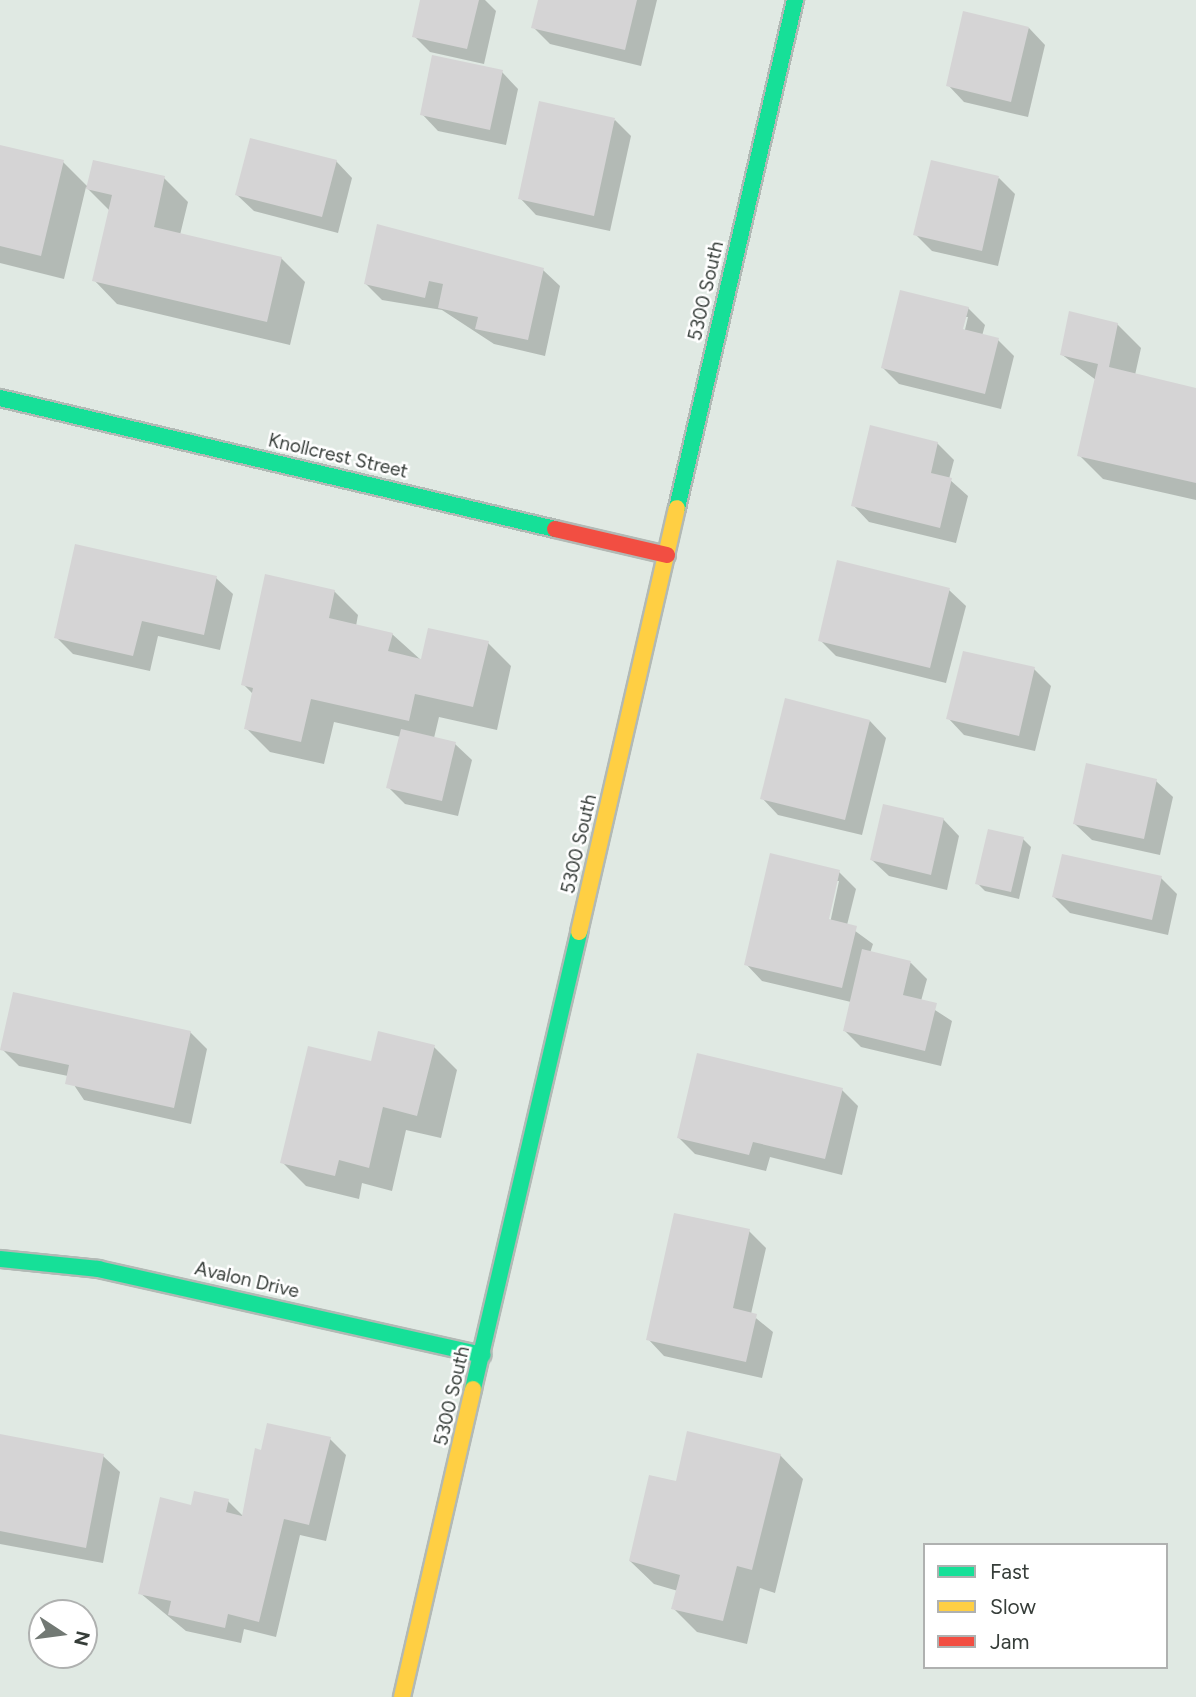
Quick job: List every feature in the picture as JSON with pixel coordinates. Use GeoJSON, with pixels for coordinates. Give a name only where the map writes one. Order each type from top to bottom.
{"type":"FeatureCollection","features":[{"type":"Feature","properties":{"kind":"main road","name":"5300 South"},"geometry":{"type":"LineString","coordinates":[[402,1697],[795,0]]}},
{"type":"Feature","properties":{"kind":"main road","name":"Knollcrest Street"},"geometry":{"type":"LineString","coordinates":[[0,398],[667,555]]}},
{"type":"Feature","properties":{"kind":"main road","name":"Avalon Drive"},"geometry":{"type":"LineString","coordinates":[[0,1259],[98,1269],[483,1355]]}},
{"type":"Feature","properties":{"kind":"building"},"geometry":{"type":"Polygon","coordinates":[[[420,0],[479,0],[467,49],[412,37],[420,0]]]}},
{"type":"Feature","properties":{"kind":"building"},"geometry":{"type":"Polygon","coordinates":[[[538,0],[637,0],[625,50],[531,28],[538,0]]]}},
{"type":"Feature","properties":{"kind":"building"},"geometry":{"type":"Polygon","coordinates":[[[963,11],[1029,27],[1011,102],[946,86],[963,11]]]}},
{"type":"Feature","properties":{"kind":"building"},"geometry":{"type":"Polygon","coordinates":[[[432,55],[503,70],[490,130],[420,115],[432,55]]]}},
{"type":"Feature","properties":{"kind":"building"},"geometry":{"type":"Polygon","coordinates":[[[539,101],[615,118],[594,216],[518,199],[539,101]]]}},
{"type":"Feature","properties":{"kind":"building"},"geometry":{"type":"Polygon","coordinates":[[[250,138],[337,160],[322,217],[235,195],[250,138]]]}},
{"type":"Feature","properties":{"kind":"building"},"geometry":{"type":"Polygon","coordinates":[[[0,145],[64,160],[41,256],[0,246],[0,145]]]}},
{"type":"Feature","properties":{"kind":"building"},"geometry":{"type":"Polygon","coordinates":[[[93,160],[165,176],[154,227],[282,257],[267,322],[92,281],[112,195],[86,189],[93,160]]]}},
{"type":"Feature","properties":{"kind":"building"},"geometry":{"type":"Polygon","coordinates":[[[931,160],[999,176],[982,251],[913,235],[931,160]]]}},
{"type":"Feature","properties":{"kind":"building"},"geometry":{"type":"Polygon","coordinates":[[[377,224],[544,268],[528,340],[475,329],[478,317],[438,308],[443,284],[429,281],[425,298],[364,284],[377,224]]]}},
{"type":"Feature","properties":{"kind":"building"},"geometry":{"type":"Polygon","coordinates":[[[900,290],[969,307],[963,329],[999,338],[985,394],[881,368],[900,290]]]}},
{"type":"Feature","properties":{"kind":"building"},"geometry":{"type":"Polygon","coordinates":[[[1069,311],[1118,323],[1109,367],[1196,388],[1196,483],[1077,456],[1098,364],[1060,355],[1069,311]]]}},
{"type":"Feature","properties":{"kind":"building"},"geometry":{"type":"Polygon","coordinates":[[[870,425],[938,442],[931,473],[952,478],[940,528],[851,506],[870,425]]]}},
{"type":"Feature","properties":{"kind":"building"},"geometry":{"type":"Polygon","coordinates":[[[75,544],[217,576],[204,635],[142,621],[133,656],[54,638],[75,544]]]}},
{"type":"Feature","properties":{"kind":"building"},"geometry":{"type":"Polygon","coordinates":[[[837,560],[950,588],[930,668],[818,641],[837,560]]]}},
{"type":"Feature","properties":{"kind":"building"},"geometry":{"type":"Polygon","coordinates":[[[265,574],[335,590],[329,618],[393,633],[388,651],[421,659],[428,628],[489,641],[473,707],[415,694],[409,721],[311,699],[301,742],[244,729],[253,688],[241,685],[265,574]]]}},
{"type":"Feature","properties":{"kind":"building"},"geometry":{"type":"Polygon","coordinates":[[[963,651],[1035,667],[1019,736],[946,719],[963,651]]]}},
{"type":"Feature","properties":{"kind":"building"},"geometry":{"type":"Polygon","coordinates":[[[785,698],[870,720],[845,820],[760,799],[785,698]]]}},
{"type":"Feature","properties":{"kind":"building"},"geometry":{"type":"Polygon","coordinates":[[[401,729],[456,742],[442,801],[386,788],[401,729]]]}},
{"type":"Feature","properties":{"kind":"building"},"geometry":{"type":"Polygon","coordinates":[[[1086,763],[1157,779],[1144,839],[1073,824],[1086,763]]]}},
{"type":"Feature","properties":{"kind":"building"},"geometry":{"type":"Polygon","coordinates":[[[883,804],[944,818],[931,875],[870,860],[883,804]]]}},
{"type":"Feature","properties":{"kind":"building"},"geometry":{"type":"Polygon","coordinates":[[[988,829],[1024,837],[1011,892],[975,884],[988,829]]]}},
{"type":"Feature","properties":{"kind":"building"},"geometry":{"type":"Polygon","coordinates":[[[770,853],[840,870],[829,919],[857,926],[842,988],[744,965],[770,853]]]}},
{"type":"Feature","properties":{"kind":"building"},"geometry":{"type":"Polygon","coordinates":[[[1062,854],[1162,876],[1152,920],[1052,897],[1062,854]]]}},
{"type":"Feature","properties":{"kind":"building"},"geometry":{"type":"Polygon","coordinates":[[[862,949],[911,961],[903,995],[937,1003],[925,1051],[843,1031],[862,949]]]}},
{"type":"Feature","properties":{"kind":"building"},"geometry":{"type":"Polygon","coordinates":[[[13,992],[191,1031],[174,1108],[65,1084],[69,1065],[0,1050],[13,992]]]}},
{"type":"Feature","properties":{"kind":"building"},"geometry":{"type":"Polygon","coordinates":[[[378,1031],[435,1045],[417,1116],[383,1107],[369,1168],[339,1160],[335,1176],[280,1163],[308,1046],[371,1061],[378,1031]]]}},
{"type":"Feature","properties":{"kind":"building"},"geometry":{"type":"Polygon","coordinates":[[[697,1053],[843,1088],[825,1159],[753,1142],[749,1155],[677,1138],[697,1053]]]}},
{"type":"Feature","properties":{"kind":"building"},"geometry":{"type":"Polygon","coordinates":[[[674,1213],[750,1229],[733,1308],[757,1314],[746,1362],[646,1340],[674,1213]]]}},
{"type":"Feature","properties":{"kind":"building"},"geometry":{"type":"Polygon","coordinates":[[[267,1423],[331,1437],[309,1525],[284,1519],[259,1622],[228,1614],[225,1628],[168,1615],[171,1601],[138,1594],[160,1497],[191,1505],[194,1491],[229,1499],[226,1512],[242,1516],[255,1448],[261,1450],[267,1423]]]}},
{"type":"Feature","properties":{"kind":"building"},"geometry":{"type":"Polygon","coordinates":[[[687,1431],[781,1454],[752,1570],[737,1566],[723,1621],[671,1609],[680,1575],[629,1561],[649,1475],[676,1481],[687,1431]]]}},
{"type":"Feature","properties":{"kind":"building"},"geometry":{"type":"Polygon","coordinates":[[[0,1434],[104,1454],[86,1548],[0,1531],[0,1434]]]}},
{"type":"Feature","properties":{"kind":"traffic: fast"},"geometry":{"type":"LineString","coordinates":[[677,508],[795,0]]}},
{"type":"Feature","properties":{"kind":"traffic: fast"},"geometry":{"type":"LineString","coordinates":[[0,398],[555,529]]}},
{"type":"Feature","properties":{"kind":"traffic: fast"},"geometry":{"type":"LineString","coordinates":[[473,1389],[579,932]]}},
{"type":"Feature","properties":{"kind":"traffic: fast"},"geometry":{"type":"LineString","coordinates":[[0,1259],[98,1269],[483,1355]]}},
{"type":"Feature","properties":{"kind":"traffic: slow"},"geometry":{"type":"LineString","coordinates":[[579,932],[677,508]]}},
{"type":"Feature","properties":{"kind":"traffic: slow"},"geometry":{"type":"LineString","coordinates":[[402,1697],[473,1389]]}},
{"type":"Feature","properties":{"kind":"traffic: jam"},"geometry":{"type":"LineString","coordinates":[[555,529],[667,555]]}}]}
